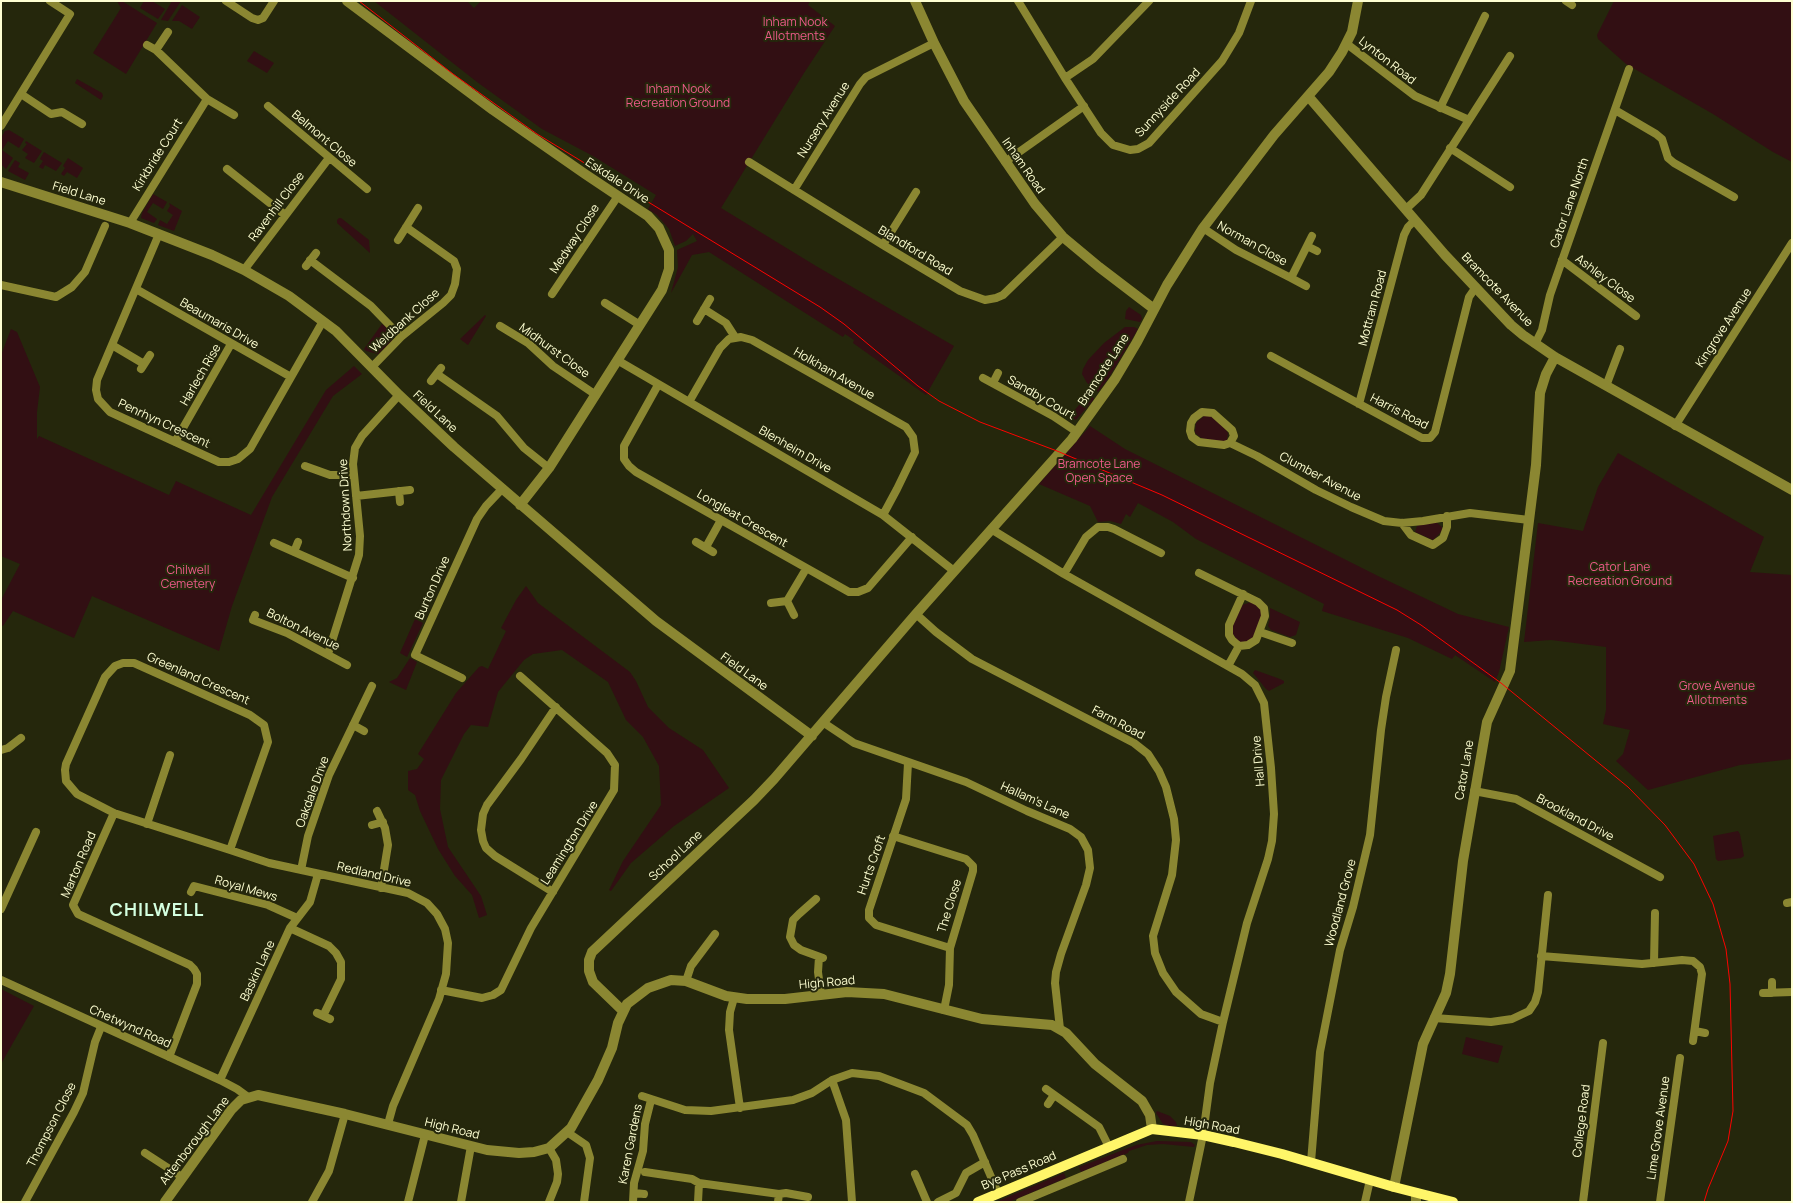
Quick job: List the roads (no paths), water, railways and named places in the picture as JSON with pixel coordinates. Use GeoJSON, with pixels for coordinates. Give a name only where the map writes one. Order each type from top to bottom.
{"type":"FeatureCollection","features":[{"type":"Feature","properties":{"kind":"main road","name":"High Road"},"geometry":{"type":"LineString","coordinates":[[1152,1129],[1203,1135],[1234,1142],[1311,1162],[1394,1187],[1416,1197],[1453,1202]]}},
{"type":"Feature","properties":{"kind":"main road","name":"Bye Pass Road"},"geometry":{"type":"LineString","coordinates":[[978,1202],[1152,1129]]}},
{"type":"Feature","properties":{"kind":"street"},"geometry":{"type":"LineString","coordinates":[[1,126],[70,14],[50,1]]}},
{"type":"Feature","properties":{"kind":"street"},"geometry":{"type":"LineString","coordinates":[[226,1],[258,20],[262,18],[274,1]]}},
{"type":"Feature","properties":{"kind":"street","name":"Eskdale Drive"},"geometry":{"type":"LineString","coordinates":[[347,1],[493,110],[653,220],[669,250],[669,269],[666,282],[549,468],[520,505]]}},
{"type":"Feature","properties":{"kind":"street","name":"Inham Road"},"geometry":{"type":"LineString","coordinates":[[916,1],[934,43],[964,101],[1035,204],[1063,237],[1154,309]]}},
{"type":"Feature","properties":{"kind":"street"},"geometry":{"type":"LineString","coordinates":[[1019,3],[1028,1]]}},
{"type":"Feature","properties":{"kind":"street"},"geometry":{"type":"LineString","coordinates":[[1065,78],[1093,59],[1149,1]]}},
{"type":"Feature","properties":{"kind":"street","name":"Sunnyside Road"},"geometry":{"type":"LineString","coordinates":[[1019,3],[1065,78],[1102,133],[1113,146],[1130,150],[1144,147],[1149,143],[1222,60],[1238,33],[1251,1]]}},
{"type":"Feature","properties":{"kind":"street","name":"Bramcote Lane"},"geometry":{"type":"LineString","coordinates":[[824,722],[916,614],[1077,432],[1115,379],[1179,264],[1203,228],[1274,135],[1329,72],[1352,32],[1358,1]]}},
{"type":"Feature","properties":{"kind":"street"},"geometry":{"type":"LineString","coordinates":[[1440,108],[1486,16]]}},
{"type":"Feature","properties":{"kind":"street"},"geometry":{"type":"LineString","coordinates":[[1472,21],[1481,25]]}},
{"type":"Feature","properties":{"kind":"street"},"geometry":{"type":"LineString","coordinates":[[156,50],[168,32]]}},
{"type":"Feature","properties":{"kind":"street","name":"Nursery Avenue"},"geometry":{"type":"LineString","coordinates":[[794,190],[866,77],[934,43]]}},
{"type":"Feature","properties":{"kind":"street","name":"Lynton Road"},"geometry":{"type":"LineString","coordinates":[[1346,44],[1406,91],[1469,120]]}},
{"type":"Feature","properties":{"kind":"street"},"geometry":{"type":"LineString","coordinates":[[147,45],[156,50],[207,98],[234,115]]}},
{"type":"Feature","properties":{"kind":"street"},"geometry":{"type":"LineString","coordinates":[[1406,210],[1418,198],[1510,56]]}},
{"type":"Feature","properties":{"kind":"street","name":"Cator Lane North"},"geometry":{"type":"LineString","coordinates":[[1534,344],[1542,330],[1550,295],[1629,69]]}},
{"type":"Feature","properties":{"kind":"street"},"geometry":{"type":"LineString","coordinates":[[21,94],[51,114],[62,112],[82,124]]}},
{"type":"Feature","properties":{"kind":"street","name":"Bramcote Avenue"},"geometry":{"type":"LineString","coordinates":[[1308,96],[1406,210],[1476,287],[1511,325],[1534,344],[1675,426],[1792,490]]}},
{"type":"Feature","properties":{"kind":"street","name":"Kirkbride Court"},"geometry":{"type":"LineString","coordinates":[[130,223],[207,98]]}},
{"type":"Feature","properties":{"kind":"street","name":"Belmont Close"},"geometry":{"type":"LineString","coordinates":[[268,106],[367,189]]}},
{"type":"Feature","properties":{"kind":"street"},"geometry":{"type":"LineString","coordinates":[[1005,162],[1084,106]]}},
{"type":"Feature","properties":{"kind":"street"},"geometry":{"type":"LineString","coordinates":[[1615,110],[1656,134],[1662,140],[1668,158],[1674,163],[1734,197]]}},
{"type":"Feature","properties":{"kind":"street"},"geometry":{"type":"LineString","coordinates":[[1450,148],[1510,187]]}},
{"type":"Feature","properties":{"kind":"street","name":"Ravenhill Close"},"geometry":{"type":"LineString","coordinates":[[244,270],[329,158]]}},
{"type":"Feature","properties":{"kind":"street","name":"Blandford Road"},"geometry":{"type":"LineString","coordinates":[[749,162],[883,245],[960,290],[985,300],[1003,295],[1063,237]]}},
{"type":"Feature","properties":{"kind":"street"},"geometry":{"type":"LineString","coordinates":[[227,169],[285,215]]}},
{"type":"Feature","properties":{"kind":"street","name":"Field Lane"},"geometry":{"type":"LineString","coordinates":[[1,182],[159,234],[244,270],[277,288],[323,321],[348,342],[399,395],[502,489],[656,621],[812,736]]}},
{"type":"Feature","properties":{"kind":"street"},"geometry":{"type":"LineString","coordinates":[[883,245],[916,192]]}},
{"type":"Feature","properties":{"kind":"street","name":"Medway Close"},"geometry":{"type":"LineString","coordinates":[[552,294],[618,196]]}},
{"type":"Feature","properties":{"kind":"street"},"geometry":{"type":"LineString","coordinates":[[398,240],[418,208]]}},
{"type":"Feature","properties":{"kind":"street","name":"Mottram Road"},"geometry":{"type":"LineString","coordinates":[[1359,404],[1404,235],[1408,227],[1415,220]]}},
{"type":"Feature","properties":{"kind":"street"},"geometry":{"type":"LineString","coordinates":[[1,285],[56,297],[72,287],[85,272],[105,226]]}},
{"type":"Feature","properties":{"kind":"street","name":"Weldbank Close"},"geometry":{"type":"LineString","coordinates":[[372,367],[401,337],[444,303],[451,295],[455,284],[457,269],[454,261],[406,227]]}},
{"type":"Feature","properties":{"kind":"street","name":"Norman Close"},"geometry":{"type":"LineString","coordinates":[[1203,228],[1236,250],[1306,286]]}},
{"type":"Feature","properties":{"kind":"street","name":"Penrhyn Crescent"},"geometry":{"type":"LineString","coordinates":[[159,234],[96,384],[96,394],[100,403],[110,412],[219,462],[229,462],[238,459],[250,449],[323,321]]}},
{"type":"Feature","properties":{"kind":"street","name":"Norman Close"},"geometry":{"type":"LineString","coordinates":[[1291,278],[1312,236]]}},
{"type":"Feature","properties":{"kind":"street","name":"Kingrove Avenue"},"geometry":{"type":"LineString","coordinates":[[1675,426],[1792,243]]}},
{"type":"Feature","properties":{"kind":"street"},"geometry":{"type":"LineString","coordinates":[[1308,246],[1317,251]]}},
{"type":"Feature","properties":{"kind":"street"},"geometry":{"type":"LineString","coordinates":[[316,253],[308,263],[371,306],[401,337]]}},
{"type":"Feature","properties":{"kind":"street","name":"Ashley Close"},"geometry":{"type":"LineString","coordinates":[[1562,260],[1636,316]]}},
{"type":"Feature","properties":{"kind":"street","name":"Harris Road"},"geometry":{"type":"LineString","coordinates":[[1271,356],[1426,439],[1433,435],[1469,296],[1476,287]]}},
{"type":"Feature","properties":{"kind":"street","name":"Beaumaris Drive"},"geometry":{"type":"LineString","coordinates":[[136,289],[291,378]]}},
{"type":"Feature","properties":{"kind":"street"},"geometry":{"type":"LineString","coordinates":[[697,321],[710,299]]}},
{"type":"Feature","properties":{"kind":"street"},"geometry":{"type":"LineString","coordinates":[[605,303],[640,325]]}},
{"type":"Feature","properties":{"kind":"street"},"geometry":{"type":"LineString","coordinates":[[689,402],[720,348],[735,337],[726,323],[704,309]]}},
{"type":"Feature","properties":{"kind":"street","name":"Midhurst Close"},"geometry":{"type":"LineString","coordinates":[[500,326],[528,344],[553,366],[596,395]]}},
{"type":"Feature","properties":{"kind":"street","name":"Holkham Avenue"},"geometry":{"type":"LineString","coordinates":[[735,337],[752,340],[910,431],[914,441],[915,452],[883,515]]}},
{"type":"Feature","properties":{"kind":"street","name":"Harlech Rise"},"geometry":{"type":"LineString","coordinates":[[175,442],[231,344]]}},
{"type":"Feature","properties":{"kind":"street"},"geometry":{"type":"LineString","coordinates":[[112,345],[143,367],[150,355]]}},
{"type":"Feature","properties":{"kind":"street"},"geometry":{"type":"LineString","coordinates":[[1606,386],[1620,349]]}},
{"type":"Feature","properties":{"kind":"street"},"geometry":{"type":"LineString","coordinates":[[1608,356],[1617,359]]}},
{"type":"Feature","properties":{"kind":"street","name":"Cator Lane"},"geometry":{"type":"LineString","coordinates":[[1394,1187],[1420,1055],[1425,1038],[1446,993],[1450,974],[1463,861],[1487,722],[1510,671],[1536,465],[1540,392],[1546,374],[1555,357]]}},
{"type":"Feature","properties":{"kind":"street","name":"Blenheim Drive"},"geometry":{"type":"LineString","coordinates":[[617,360],[883,515],[954,571]]}},
{"type":"Feature","properties":{"kind":"street"},"geometry":{"type":"LineString","coordinates":[[431,381],[439,371],[497,416],[524,448],[549,468]]}},
{"type":"Feature","properties":{"kind":"street","name":"Sandby Court"},"geometry":{"type":"LineString","coordinates":[[993,383],[998,373]]}},
{"type":"Feature","properties":{"kind":"street","name":"Sandby Court"},"geometry":{"type":"LineString","coordinates":[[983,378],[1053,416],[1077,432]]}},
{"type":"Feature","properties":{"kind":"street","name":"Longleat Crescent"},"geometry":{"type":"LineString","coordinates":[[658,385],[625,442],[624,459],[636,472],[844,590],[854,592],[864,590],[872,584],[912,537]]}},
{"type":"Feature","properties":{"kind":"street","name":"Northdown Drive"},"geometry":{"type":"LineString","coordinates":[[328,654],[353,578],[360,550],[354,453],[359,441],[399,395]]}},
{"type":"Feature","properties":{"kind":"street","name":"Clumber Avenue"},"geometry":{"type":"LineString","coordinates":[[1230,443],[1234,436],[1232,430],[1213,413],[1202,412],[1194,418],[1190,432],[1196,440],[1203,443],[1224,445],[1230,443],[1351,507],[1384,521],[1402,523],[1470,513],[1529,520]]}},
{"type":"Feature","properties":{"kind":"street"},"geometry":{"type":"LineString","coordinates":[[314,470],[318,461]]}},
{"type":"Feature","properties":{"kind":"street"},"geometry":{"type":"LineString","coordinates":[[305,466],[330,475],[354,475]]}},
{"type":"Feature","properties":{"kind":"street","name":"Burton Drive"},"geometry":{"type":"LineString","coordinates":[[462,678],[415,655],[477,518],[502,489]]}},
{"type":"Feature","properties":{"kind":"street"},"geometry":{"type":"LineString","coordinates":[[356,496],[410,490]]}},
{"type":"Feature","properties":{"kind":"street"},"geometry":{"type":"LineString","coordinates":[[399,491],[400,502]]}},
{"type":"Feature","properties":{"kind":"street"},"geometry":{"type":"LineString","coordinates":[[1402,523],[1411,535],[1433,545],[1443,538],[1447,527],[1447,516]]}},
{"type":"Feature","properties":{"kind":"street"},"geometry":{"type":"LineString","coordinates":[[706,547],[721,520]]}},
{"type":"Feature","properties":{"kind":"street"},"geometry":{"type":"LineString","coordinates":[[1064,574],[1086,537],[1098,527],[1114,529],[1161,553]]}},
{"type":"Feature","properties":{"kind":"street","name":"Hall Drive"},"geometry":{"type":"LineString","coordinates":[[991,529],[1064,574],[1242,674],[1255,685],[1264,703],[1272,768],[1274,820],[1270,853],[1247,923],[1223,1022],[1189,1202]]}},
{"type":"Feature","properties":{"kind":"street"},"geometry":{"type":"LineString","coordinates":[[294,552],[298,542]]}},
{"type":"Feature","properties":{"kind":"street"},"geometry":{"type":"LineString","coordinates":[[696,542],[713,552]]}},
{"type":"Feature","properties":{"kind":"street"},"geometry":{"type":"LineString","coordinates":[[274,543],[353,578]]}},
{"type":"Feature","properties":{"kind":"street"},"geometry":{"type":"LineString","coordinates":[[787,601],[806,569]]}},
{"type":"Feature","properties":{"kind":"street"},"geometry":{"type":"LineString","coordinates":[[1200,573],[1262,604],[1264,608],[1265,616],[1260,632],[1253,643],[1239,646],[1228,666]]}},
{"type":"Feature","properties":{"kind":"street"},"geometry":{"type":"LineString","coordinates":[[1239,646],[1232,640],[1229,630],[1242,594]]}},
{"type":"Feature","properties":{"kind":"street"},"geometry":{"type":"LineString","coordinates":[[772,603],[787,601]]}},
{"type":"Feature","properties":{"kind":"street"},"geometry":{"type":"LineString","coordinates":[[787,601],[794,615]]}},
{"type":"Feature","properties":{"kind":"street","name":"Farm Road"},"geometry":{"type":"LineString","coordinates":[[916,614],[936,632],[972,659],[1134,743],[1148,754],[1159,771],[1166,787],[1176,840],[1172,875],[1153,936],[1156,953],[1163,973],[1176,992],[1201,1014],[1223,1022]]}},
{"type":"Feature","properties":{"kind":"street","name":"Bolton Avenue"},"geometry":{"type":"LineString","coordinates":[[255,615],[253,620],[287,633],[347,665]]}},
{"type":"Feature","properties":{"kind":"street"},"geometry":{"type":"LineString","coordinates":[[1260,632],[1292,643]]}},
{"type":"Feature","properties":{"kind":"street","name":"Woodland Grove"},"geometry":{"type":"LineString","coordinates":[[1311,1162],[1320,1052],[1340,950],[1369,843],[1381,730],[1396,650]]}},
{"type":"Feature","properties":{"kind":"street","name":"Greenland Crescent"},"geometry":{"type":"LineString","coordinates":[[114,813],[72,789],[66,781],[65,770],[108,672],[118,665],[134,662],[250,715],[264,725],[268,742],[230,850]]}},
{"type":"Feature","properties":{"kind":"street","name":"Leamington Drive"},"geometry":{"type":"LineString","coordinates":[[442,990],[482,998],[493,995],[501,990],[531,928],[613,795],[616,777],[615,765],[608,753],[520,676]]}},
{"type":"Feature","properties":{"kind":"street","name":"Oakdale Drive"},"geometry":{"type":"LineString","coordinates":[[301,870],[316,810],[330,775],[372,686]]}},
{"type":"Feature","properties":{"kind":"street"},"geometry":{"type":"LineString","coordinates":[[552,892],[495,856],[486,848],[481,830],[483,814],[487,805],[556,707]]}},
{"type":"Feature","properties":{"kind":"street","name":"School Lane"},"geometry":{"type":"LineString","coordinates":[[623,1011],[593,982],[588,971],[592,952],[754,800],[824,722]]}},
{"type":"Feature","properties":{"kind":"street","name":"Hallam's Lane"},"geometry":{"type":"LineString","coordinates":[[824,722],[854,744],[966,782],[1027,812],[1070,829],[1081,837],[1086,844],[1090,862],[1089,876],[1056,972],[1055,983],[1060,1029]]}},
{"type":"Feature","properties":{"kind":"street"},"geometry":{"type":"LineString","coordinates":[[353,725],[364,731]]}},
{"type":"Feature","properties":{"kind":"street"},"geometry":{"type":"LineString","coordinates":[[1,750],[8,748],[21,738]]}},
{"type":"Feature","properties":{"kind":"street"},"geometry":{"type":"LineString","coordinates":[[147,824],[170,756]]}},
{"type":"Feature","properties":{"kind":"street","name":"Hurts Croft"},"geometry":{"type":"LineString","coordinates":[[908,763],[906,799],[869,910],[869,918],[876,926],[950,948]]}},
{"type":"Feature","properties":{"kind":"street","name":"Brookland Drive"},"geometry":{"type":"LineString","coordinates":[[1474,790],[1516,799],[1660,877]]}},
{"type":"Feature","properties":{"kind":"street"},"geometry":{"type":"LineString","coordinates":[[377,811],[383,822],[388,844],[381,888]]}},
{"type":"Feature","properties":{"kind":"street","name":"Redland Drive"},"geometry":{"type":"LineString","coordinates":[[114,813],[269,862],[416,896],[427,903],[437,914],[445,928],[448,943],[448,963],[442,990],[390,1114],[388,1124]]}},
{"type":"Feature","properties":{"kind":"street","name":"Marton Road"},"geometry":{"type":"LineString","coordinates":[[114,813],[73,906],[78,914],[190,966],[198,974],[198,984],[168,1057]]}},
{"type":"Feature","properties":{"kind":"street"},"geometry":{"type":"LineString","coordinates":[[372,825],[383,822]]}},
{"type":"Feature","properties":{"kind":"street"},"geometry":{"type":"LineString","coordinates":[[1,908],[36,832]]}},
{"type":"Feature","properties":{"kind":"street","name":"The Close"},"geometry":{"type":"LineString","coordinates":[[893,836],[966,859],[973,866],[950,948],[949,985],[944,1010]]}},
{"type":"Feature","properties":{"kind":"street","name":"Baskin Lane"},"geometry":{"type":"LineString","coordinates":[[220,1080],[290,928],[310,902],[318,874]]}},
{"type":"Feature","properties":{"kind":"street","name":"Royal Mews"},"geometry":{"type":"LineString","coordinates":[[191,892],[194,886],[268,905],[297,918]]}},
{"type":"Feature","properties":{"kind":"street"},"geometry":{"type":"LineString","coordinates":[[1434,1018],[1491,1022],[1522,1016],[1532,1006],[1537,997],[1548,896]]}},
{"type":"Feature","properties":{"kind":"street"},"geometry":{"type":"LineString","coordinates":[[803,897],[813,902],[793,920],[790,941],[797,948],[821,958],[818,972],[821,994]]}},
{"type":"Feature","properties":{"kind":"street"},"geometry":{"type":"LineString","coordinates":[[1654,963],[1655,913]]}},
{"type":"Feature","properties":{"kind":"street"},"geometry":{"type":"LineString","coordinates":[[290,928],[329,946],[341,962],[341,979],[324,1016]]}},
{"type":"Feature","properties":{"kind":"street"},"geometry":{"type":"LineString","coordinates":[[686,981],[691,966],[715,934]]}},
{"type":"Feature","properties":{"kind":"street"},"geometry":{"type":"LineString","coordinates":[[1541,956],[1642,964],[1690,960],[1696,962],[1702,974],[1693,1041]]}},
{"type":"Feature","properties":{"kind":"street","name":"Chetwynd Road"},"geometry":{"type":"LineString","coordinates":[[1,980],[220,1080],[248,1097]]}},
{"type":"Feature","properties":{"kind":"street","name":"High Road"},"geometry":{"type":"LineString","coordinates":[[248,1097],[264,1096],[496,1151],[519,1153],[540,1151],[550,1148],[567,1132],[578,1116],[607,1061],[623,1011],[633,998],[648,988],[671,980],[686,981],[734,998],[771,1000],[855,992],[884,994],[982,1019],[1042,1024],[1060,1029],[1070,1036],[1095,1064],[1142,1102],[1150,1115],[1152,1129]]}},
{"type":"Feature","properties":{"kind":"street"},"geometry":{"type":"LineString","coordinates":[[1772,982],[1772,993]]}},
{"type":"Feature","properties":{"kind":"street"},"geometry":{"type":"LineString","coordinates":[[1763,993],[1792,992]]}},
{"type":"Feature","properties":{"kind":"street"},"geometry":{"type":"LineString","coordinates":[[734,998],[730,1012],[729,1030],[740,1108]]}},
{"type":"Feature","properties":{"kind":"street","name":"Thompson Close"},"geometry":{"type":"LineString","coordinates":[[24,1202],[74,1112],[83,1092],[95,1042],[101,1027]]}},
{"type":"Feature","properties":{"kind":"street"},"geometry":{"type":"LineString","coordinates":[[1695,1031],[1705,1033]]}},
{"type":"Feature","properties":{"kind":"street","name":"College Road"},"geometry":{"type":"LineString","coordinates":[[1582,1202],[1603,1043]]}},
{"type":"Feature","properties":{"kind":"street","name":"Lime Grove Avenue"},"geometry":{"type":"LineString","coordinates":[[1660,1202],[1680,1058]]}},
{"type":"Feature","properties":{"kind":"street"},"geometry":{"type":"LineString","coordinates":[[642,1096],[694,1111],[711,1111],[793,1100],[812,1093],[832,1080],[852,1073],[870,1074],[889,1079],[917,1090],[949,1110],[967,1125],[998,1193]]}},
{"type":"Feature","properties":{"kind":"street"},"geometry":{"type":"LineString","coordinates":[[832,1080],[846,1120],[852,1202]]}},
{"type":"Feature","properties":{"kind":"street"},"geometry":{"type":"LineString","coordinates":[[1046,1089],[1099,1127],[1109,1148]]}},
{"type":"Feature","properties":{"kind":"street"},"geometry":{"type":"LineString","coordinates":[[1048,1104],[1054,1095]]}},
{"type":"Feature","properties":{"kind":"street","name":"Attenborough Lane"},"geometry":{"type":"LineString","coordinates":[[165,1202],[231,1110],[241,1100],[248,1097]]}},
{"type":"Feature","properties":{"kind":"street","name":"Karen Gardens"},"geometry":{"type":"LineString","coordinates":[[644,1194],[633,1198],[634,1183],[643,1151],[645,1124],[652,1100]]}},
{"type":"Feature","properties":{"kind":"street"},"geometry":{"type":"LineString","coordinates":[[312,1202],[329,1171],[345,1114]]}},
{"type":"Feature","properties":{"kind":"street"},"geometry":{"type":"LineString","coordinates":[[567,1132],[586,1145],[590,1158],[584,1202]]}},
{"type":"Feature","properties":{"kind":"street"},"geometry":{"type":"LineString","coordinates":[[408,1202],[425,1135]]}},
{"type":"Feature","properties":{"kind":"street"},"geometry":{"type":"LineString","coordinates":[[461,1202],[471,1146]]}},
{"type":"Feature","properties":{"kind":"street"},"geometry":{"type":"LineString","coordinates":[[550,1148],[556,1160],[558,1174],[550,1202]]}},
{"type":"Feature","properties":{"kind":"street"},"geometry":{"type":"LineString","coordinates":[[145,1152],[182,1177]]}},
{"type":"Feature","properties":{"kind":"street"},"geometry":{"type":"LineString","coordinates":[[1020,1202],[1122,1159]]}},
{"type":"Feature","properties":{"kind":"street"},"geometry":{"type":"LineString","coordinates":[[938,1202],[956,1193],[966,1173],[985,1162]]}},
{"type":"Feature","properties":{"kind":"street"},"geometry":{"type":"LineString","coordinates":[[1113,1163],[1117,1172]]}},
{"type":"Feature","properties":{"kind":"street","name":"Bye Pass Road"},"geometry":{"type":"LineString","coordinates":[[1069,1164],[1076,1178]]}},
{"type":"Feature","properties":{"kind":"street"},"geometry":{"type":"LineString","coordinates":[[645,1172],[692,1179],[699,1183],[778,1198],[786,1193],[808,1197]]}},
{"type":"Feature","properties":{"kind":"street"},"geometry":{"type":"LineString","coordinates":[[915,1174],[927,1202]]}},
{"type":"Feature","properties":{"kind":"street"},"geometry":{"type":"LineString","coordinates":[[1365,1202],[1370,1180]]}},
{"type":"Feature","properties":{"kind":"street"},"geometry":{"type":"LineString","coordinates":[[698,1202],[699,1183]]}},
{"type":"Feature","properties":{"kind":"tram line"},"geometry":{"type":"LineString","coordinates":[[359,1],[453,74],[537,134],[820,307],[844,324],[918,386],[939,401],[980,422],[1057,451],[1162,495],[1397,610],[1421,625],[1501,683],[1628,787],[1665,825],[1694,864],[1713,904],[1726,949],[1730,984],[1733,1111],[1728,1141],[1704,1202]]}},
{"type":"Feature","properties":{"kind":"district","name":"CHILWELL"},"geometry":{"type":"Point","coordinates":[157,911]}},
{"type":"Feature","properties":{"kind":"park label","name":"Inham Nook Allotments"},"geometry":{"type":"Point","coordinates":[795,30]}},
{"type":"Feature","properties":{"kind":"park label","name":"Inham Nook Recreation Ground"},"geometry":{"type":"Point","coordinates":[678,97]}},
{"type":"Feature","properties":{"kind":"park label","name":"Bramcote Lane Open Space"},"geometry":{"type":"Point","coordinates":[1099,472]}},
{"type":"Feature","properties":{"kind":"park label","name":"Cator Lane Recreation Ground"},"geometry":{"type":"Point","coordinates":[1620,575]}},
{"type":"Feature","properties":{"kind":"park label","name":"Chilwell Cemetery"},"geometry":{"type":"Point","coordinates":[188,578]}},
{"type":"Feature","properties":{"kind":"park label","name":"Grove Avenue Allotments"},"geometry":{"type":"Point","coordinates":[1717,694]}}]}
